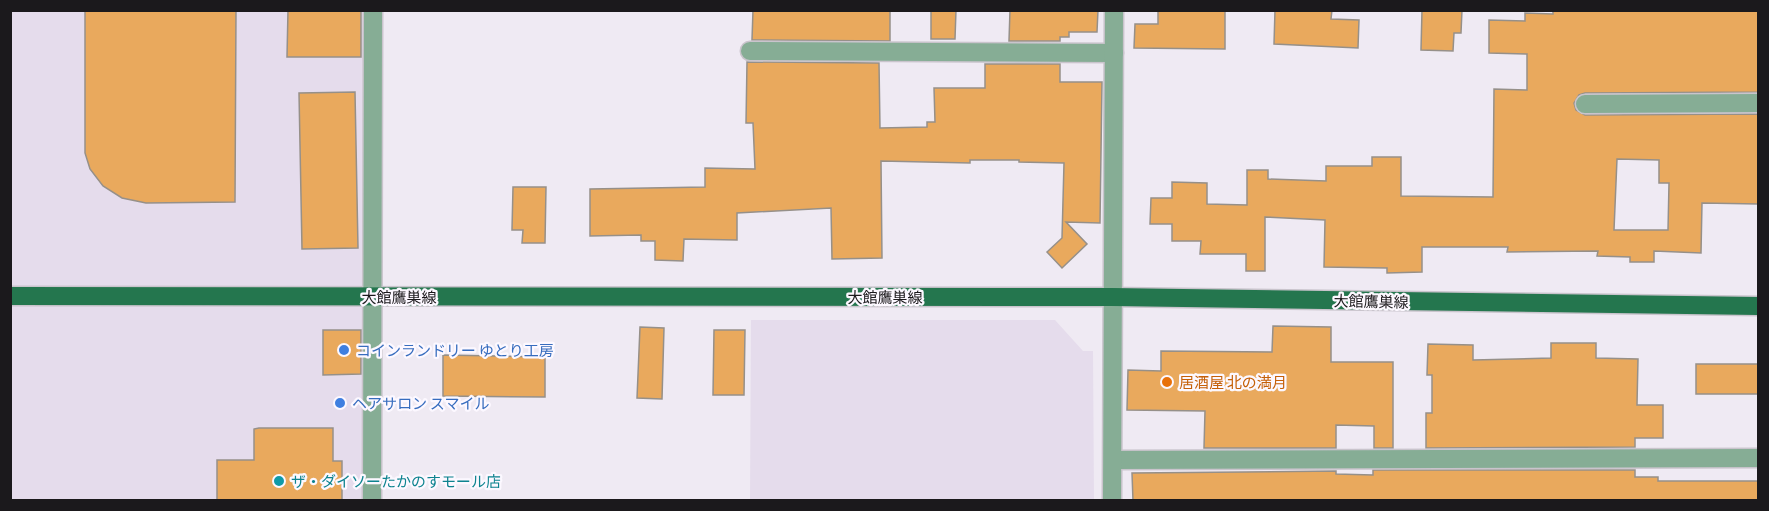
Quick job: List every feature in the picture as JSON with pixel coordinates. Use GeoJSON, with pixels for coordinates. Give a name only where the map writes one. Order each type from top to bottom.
{"type":"FeatureCollection","features":[{"type":"Feature","properties":{"kind":"main road","name":"大館鷹巣線"},"geometry":{"type":"LineString","coordinates":[[10,296],[1112,297],[1758,306]]}},
{"type":"Feature","properties":{"kind":"street"},"geometry":{"type":"LineString","coordinates":[[372,501],[373,10]]}},
{"type":"Feature","properties":{"kind":"street"},"geometry":{"type":"LineString","coordinates":[[1112,501],[1114,10]]}},
{"type":"Feature","properties":{"kind":"street"},"geometry":{"type":"LineString","coordinates":[[750,51],[1114,53]]}},
{"type":"Feature","properties":{"kind":"street"},"geometry":{"type":"LineString","coordinates":[[1584,104],[1758,103]]}},
{"type":"Feature","properties":{"kind":"street"},"geometry":{"type":"LineString","coordinates":[[1113,460],[1758,458]]}},
{"type":"Feature","properties":{"kind":"shaded area"},"geometry":{"type":"Polygon","coordinates":[[[10,11],[373,11],[372,500],[11,500],[10,11]]]}},
{"type":"Feature","properties":{"kind":"shaded area"},"geometry":{"type":"Polygon","coordinates":[[[751,320],[1055,320],[1083,351],[1093,351],[1094,500],[750,500],[751,320]]]}},
{"type":"Feature","properties":{"kind":"building"},"geometry":{"type":"Polygon","coordinates":[[[85,10],[236,10],[235,202],[146,203],[122,198],[103,186],[90,169],[85,153],[85,10]]]}},
{"type":"Feature","properties":{"kind":"building"},"geometry":{"type":"Polygon","coordinates":[[[288,10],[361,10],[361,57],[287,57],[288,10]]]}},
{"type":"Feature","properties":{"kind":"building"},"geometry":{"type":"Polygon","coordinates":[[[753,10],[890,10],[890,41],[752,40],[753,10]]]}},
{"type":"Feature","properties":{"kind":"building"},"geometry":{"type":"Polygon","coordinates":[[[931,10],[956,10],[955,39],[931,39],[931,10]]]}},
{"type":"Feature","properties":{"kind":"building"},"geometry":{"type":"Polygon","coordinates":[[[1010,10],[1098,10],[1097,32],[1069,32],[1069,37],[1060,37],[1060,41],[1009,41],[1010,10]]]}},
{"type":"Feature","properties":{"kind":"building"},"geometry":{"type":"Polygon","coordinates":[[[1158,10],[1225,10],[1225,49],[1134,48],[1135,24],[1158,24],[1158,10]]]}},
{"type":"Feature","properties":{"kind":"building"},"geometry":{"type":"Polygon","coordinates":[[[1275,10],[1332,10],[1331,19],[1359,20],[1358,48],[1274,44],[1275,10]]]}},
{"type":"Feature","properties":{"kind":"building"},"geometry":{"type":"Polygon","coordinates":[[[1422,10],[1462,10],[1461,33],[1454,33],[1453,51],[1421,50],[1422,10]]]}},
{"type":"Feature","properties":{"kind":"building"},"geometry":{"type":"Polygon","coordinates":[[[1553,10],[1758,10],[1758,92],[1585,93],[1579,95],[1574,103],[1576,110],[1585,115],[1758,114],[1758,204],[1702,203],[1701,253],[1654,251],[1654,262],[1630,262],[1630,257],[1597,256],[1598,251],[1507,252],[1508,247],[1422,247],[1422,272],[1387,273],[1387,268],[1324,267],[1325,220],[1265,217],[1265,271],[1246,271],[1246,254],[1200,254],[1201,241],[1172,241],[1172,224],[1150,224],[1151,198],[1172,198],[1172,182],[1207,183],[1207,204],[1247,205],[1247,170],[1268,170],[1268,179],[1326,181],[1326,166],[1372,166],[1372,157],[1401,157],[1401,196],[1493,197],[1494,89],[1527,90],[1527,54],[1489,53],[1489,20],[1525,21],[1525,13],[1553,14],[1553,10]],[[1617,159],[1614,230],[1668,230],[1669,183],[1659,183],[1659,160],[1617,159]]]}},
{"type":"Feature","properties":{"kind":"building"},"geometry":{"type":"Polygon","coordinates":[[[747,62],[879,63],[880,128],[927,127],[927,122],[935,122],[934,88],[985,88],[985,64],[1060,64],[1060,82],[1102,82],[1100,223],[1066,222],[1087,244],[1062,268],[1047,252],[1062,238],[1064,163],[1019,162],[1019,160],[970,160],[970,163],[881,161],[882,258],[832,259],[831,208],[737,213],[737,240],[684,239],[683,261],[655,260],[655,241],[641,241],[641,235],[590,236],[590,189],[705,187],[705,168],[755,169],[753,123],[746,123],[747,62]]]}},
{"type":"Feature","properties":{"kind":"building"},"geometry":{"type":"Polygon","coordinates":[[[355,92],[358,248],[302,249],[299,93],[355,92]]]}},
{"type":"Feature","properties":{"kind":"building"},"geometry":{"type":"Polygon","coordinates":[[[513,187],[546,187],[545,243],[522,243],[523,230],[512,230],[513,187]]]}},
{"type":"Feature","properties":{"kind":"building"},"geometry":{"type":"Polygon","coordinates":[[[1273,326],[1331,327],[1331,362],[1393,362],[1393,448],[1374,448],[1374,426],[1336,425],[1336,448],[1204,448],[1205,411],[1127,410],[1128,370],[1161,371],[1161,351],[1272,352],[1273,326]]]}},
{"type":"Feature","properties":{"kind":"building"},"geometry":{"type":"Polygon","coordinates":[[[640,327],[664,328],[662,399],[637,398],[640,327]]]}},
{"type":"Feature","properties":{"kind":"building"},"geometry":{"type":"Polygon","coordinates":[[[323,330],[361,330],[361,374],[323,375],[323,330]]]}},
{"type":"Feature","properties":{"kind":"building"},"geometry":{"type":"Polygon","coordinates":[[[714,330],[745,330],[744,395],[713,395],[714,330]]]}},
{"type":"Feature","properties":{"kind":"building"},"geometry":{"type":"Polygon","coordinates":[[[1551,343],[1596,343],[1596,358],[1638,359],[1637,405],[1663,405],[1663,438],[1635,438],[1635,447],[1426,448],[1426,413],[1432,413],[1432,375],[1427,375],[1428,344],[1473,345],[1473,360],[1551,358],[1551,343]]]}},
{"type":"Feature","properties":{"kind":"building"},"geometry":{"type":"Polygon","coordinates":[[[443,355],[545,357],[545,397],[443,396],[443,355]]]}},
{"type":"Feature","properties":{"kind":"building"},"geometry":{"type":"Polygon","coordinates":[[[1696,364],[1758,364],[1758,394],[1696,394],[1696,364]]]}},
{"type":"Feature","properties":{"kind":"building","name":"ザ・ダイソーたかのすモール店"},"geometry":{"type":"Polygon","coordinates":[[[333,428],[333,461],[342,461],[342,501],[217,501],[217,460],[254,460],[254,429],[333,428]]]}},
{"type":"Feature","properties":{"kind":"building"},"geometry":{"type":"Polygon","coordinates":[[[1373,470],[1635,470],[1635,477],[1658,477],[1658,481],[1758,481],[1758,501],[1133,501],[1132,473],[1336,471],[1336,474],[1373,475],[1373,470]]]}},
{"type":"Feature","properties":{"kind":"place","name":"コインランドリー ゆとり工房"},"geometry":{"type":"Point","coordinates":[344,350]}},
{"type":"Feature","properties":{"kind":"place","name":"居酒屋 北の満月"},"geometry":{"type":"Point","coordinates":[1167,382]}},
{"type":"Feature","properties":{"kind":"place","name":"ヘアサロン スマイル"},"geometry":{"type":"Point","coordinates":[340,403]}},
{"type":"Feature","properties":{"kind":"place","name":"ザ・ダイソーたかのすモール店"},"geometry":{"type":"Point","coordinates":[279,481]}}]}
